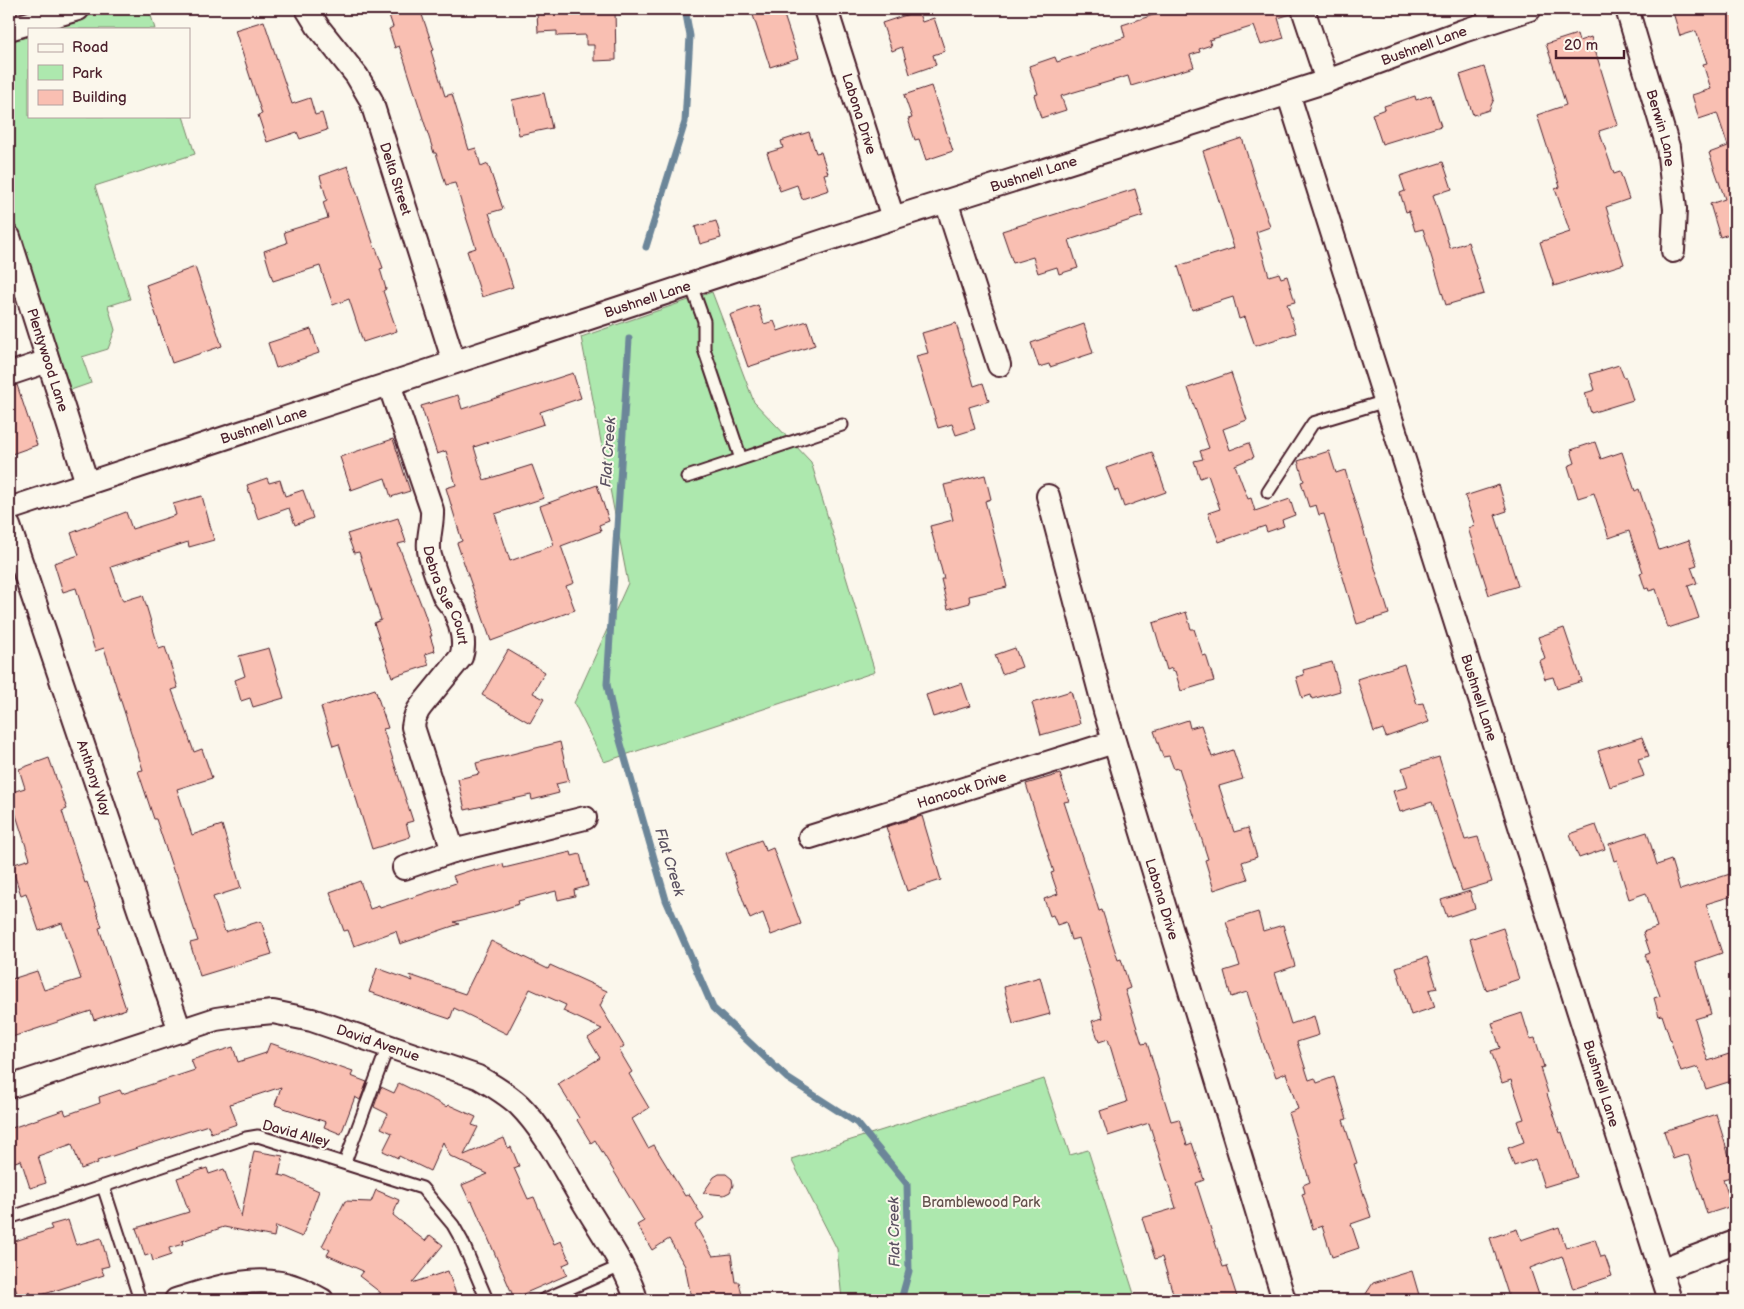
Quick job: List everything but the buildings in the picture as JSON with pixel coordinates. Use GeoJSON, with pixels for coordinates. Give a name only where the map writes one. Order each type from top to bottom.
{"type":"FeatureCollection","features":[{"type":"Feature","properties":{"kind":"street"},"geometry":{"type":"LineString","coordinates":[[9,29],[78,9]]}},
{"type":"Feature","properties":{"kind":"street","name":"Delta Street"},"geometry":{"type":"LineString","coordinates":[[307,9],[328,41],[356,76],[371,100],[454,362]]}},
{"type":"Feature","properties":{"kind":"street","name":"Labona Drive"},"geometry":{"type":"LineString","coordinates":[[826,9],[893,218]]}},
{"type":"Feature","properties":{"kind":"street"},"geometry":{"type":"LineString","coordinates":[[1303,9],[1327,81]]}},
{"type":"Feature","properties":{"kind":"street","name":"Bushnell Lane"},"geometry":{"type":"LineString","coordinates":[[9,509],[893,218],[1327,81],[1463,31],[1530,9]]}},
{"type":"Feature","properties":{"kind":"street","name":"Berwin Lane"},"geometry":{"type":"LineString","coordinates":[[1627,9],[1668,147],[1675,209],[1673,251]]}},
{"type":"Feature","properties":{"kind":"street","name":"Bushnell Lane"},"geometry":{"type":"LineString","coordinates":[[1288,93],[1660,1270],[1665,1299]]}},
{"type":"Feature","properties":{"kind":"street"},"geometry":{"type":"LineString","coordinates":[[946,201],[999,365]]}},
{"type":"Feature","properties":{"kind":"street","name":"Plentywood Lane"},"geometry":{"type":"LineString","coordinates":[[9,237],[87,483]]}},
{"type":"Feature","properties":{"kind":"street"},"geometry":{"type":"LineString","coordinates":[[9,374],[48,361]]}},
{"type":"Feature","properties":{"kind":"street","name":"Debra Sue Court"},"geometry":{"type":"LineString","coordinates":[[389,384],[432,510],[433,518],[429,544],[430,558],[444,597],[455,612],[464,642],[464,650],[461,657],[416,712],[413,727],[453,851]]}},
{"type":"Feature","properties":{"kind":"street","name":"Labona Drive"},"geometry":{"type":"LineString","coordinates":[[1048,496],[1114,742],[1284,1300]]}},
{"type":"Feature","properties":{"kind":"street","name":"Anthony Way"},"geometry":{"type":"LineString","coordinates":[[9,526],[180,1031]]}},
{"type":"Feature","properties":{"kind":"street","name":"Hancock Drive"},"geometry":{"type":"LineString","coordinates":[[810,838],[1114,742]]}},
{"type":"Feature","properties":{"kind":"street"},"geometry":{"type":"LineString","coordinates":[[404,868],[453,851],[585,818]]}},
{"type":"Feature","properties":{"kind":"street","name":"David Avenue"},"geometry":{"type":"LineString","coordinates":[[9,1087],[216,1019],[273,1012],[312,1020],[478,1077],[501,1090],[519,1105],[542,1133],[621,1266],[636,1300]]}},
{"type":"Feature","properties":{"kind":"street"},"geometry":{"type":"LineString","coordinates":[[1660,1270],[1735,1242]]}},
{"type":"Feature","properties":{"kind":"street"},"geometry":{"type":"LineString","coordinates":[[176,1300],[219,1287],[252,1282],[273,1282],[297,1287],[322,1300]]}},
{"type":"Feature","properties":{"kind":"lane"},"geometry":{"type":"LineString","coordinates":[[691,285],[704,321],[704,349],[741,459]]}},
{"type":"Feature","properties":{"kind":"lane"},"geometry":{"type":"LineString","coordinates":[[1268,492],[1313,423],[1386,401]]}},
{"type":"Feature","properties":{"kind":"lane"},"geometry":{"type":"LineString","coordinates":[[687,477],[842,425]]}},
{"type":"Feature","properties":{"kind":"lane"},"geometry":{"type":"LineString","coordinates":[[345,1162],[388,1046]]}},
{"type":"Feature","properties":{"kind":"lane","name":"David Alley"},"geometry":{"type":"LineString","coordinates":[[9,1218],[253,1136],[265,1137],[422,1188],[453,1225],[462,1241],[487,1300]]}},
{"type":"Feature","properties":{"kind":"lane"},"geometry":{"type":"LineString","coordinates":[[103,1186],[140,1300]]}},
{"type":"Feature","properties":{"kind":"lane"},"geometry":{"type":"LineString","coordinates":[[543,1300],[621,1266]]}},
{"type":"Feature","properties":{"kind":"green space"},"geometry":{"type":"Polygon","coordinates":[[[109,9],[149,9],[155,28],[49,28],[109,9]]]}},
{"type":"Feature","properties":{"kind":"green space"},"geometry":{"type":"Polygon","coordinates":[[[28,34],[28,118],[184,118],[195,154],[95,186],[130,299],[108,306],[115,330],[108,349],[82,357],[91,383],[68,391],[9,205],[9,41],[28,34]]]}},
{"type":"Feature","properties":{"kind":"green space"},"geometry":{"type":"Polygon","coordinates":[[[712,292],[754,402],[811,462],[875,672],[604,762],[574,703],[628,583],[581,337],[712,292]]]}},
{"type":"Feature","properties":{"kind":"green space","name":"Bramblewood Park"},"geometry":{"type":"Polygon","coordinates":[[[1044,1079],[1070,1155],[1088,1150],[1136,1300],[842,1300],[837,1249],[791,1159],[1044,1079]]]}},
{"type":"Feature","properties":{"kind":"waterway","name":"Flat Creek"},"geometry":{"type":"LineString","coordinates":[[646,247],[685,122],[690,36],[685,9]]}},
{"type":"Feature","properties":{"kind":"waterway","name":"Flat Creek"},"geometry":{"type":"LineString","coordinates":[[629,339],[607,684],[615,723],[666,900],[713,1008],[787,1078],[857,1123],[907,1184],[909,1271],[901,1300]]}}]}
